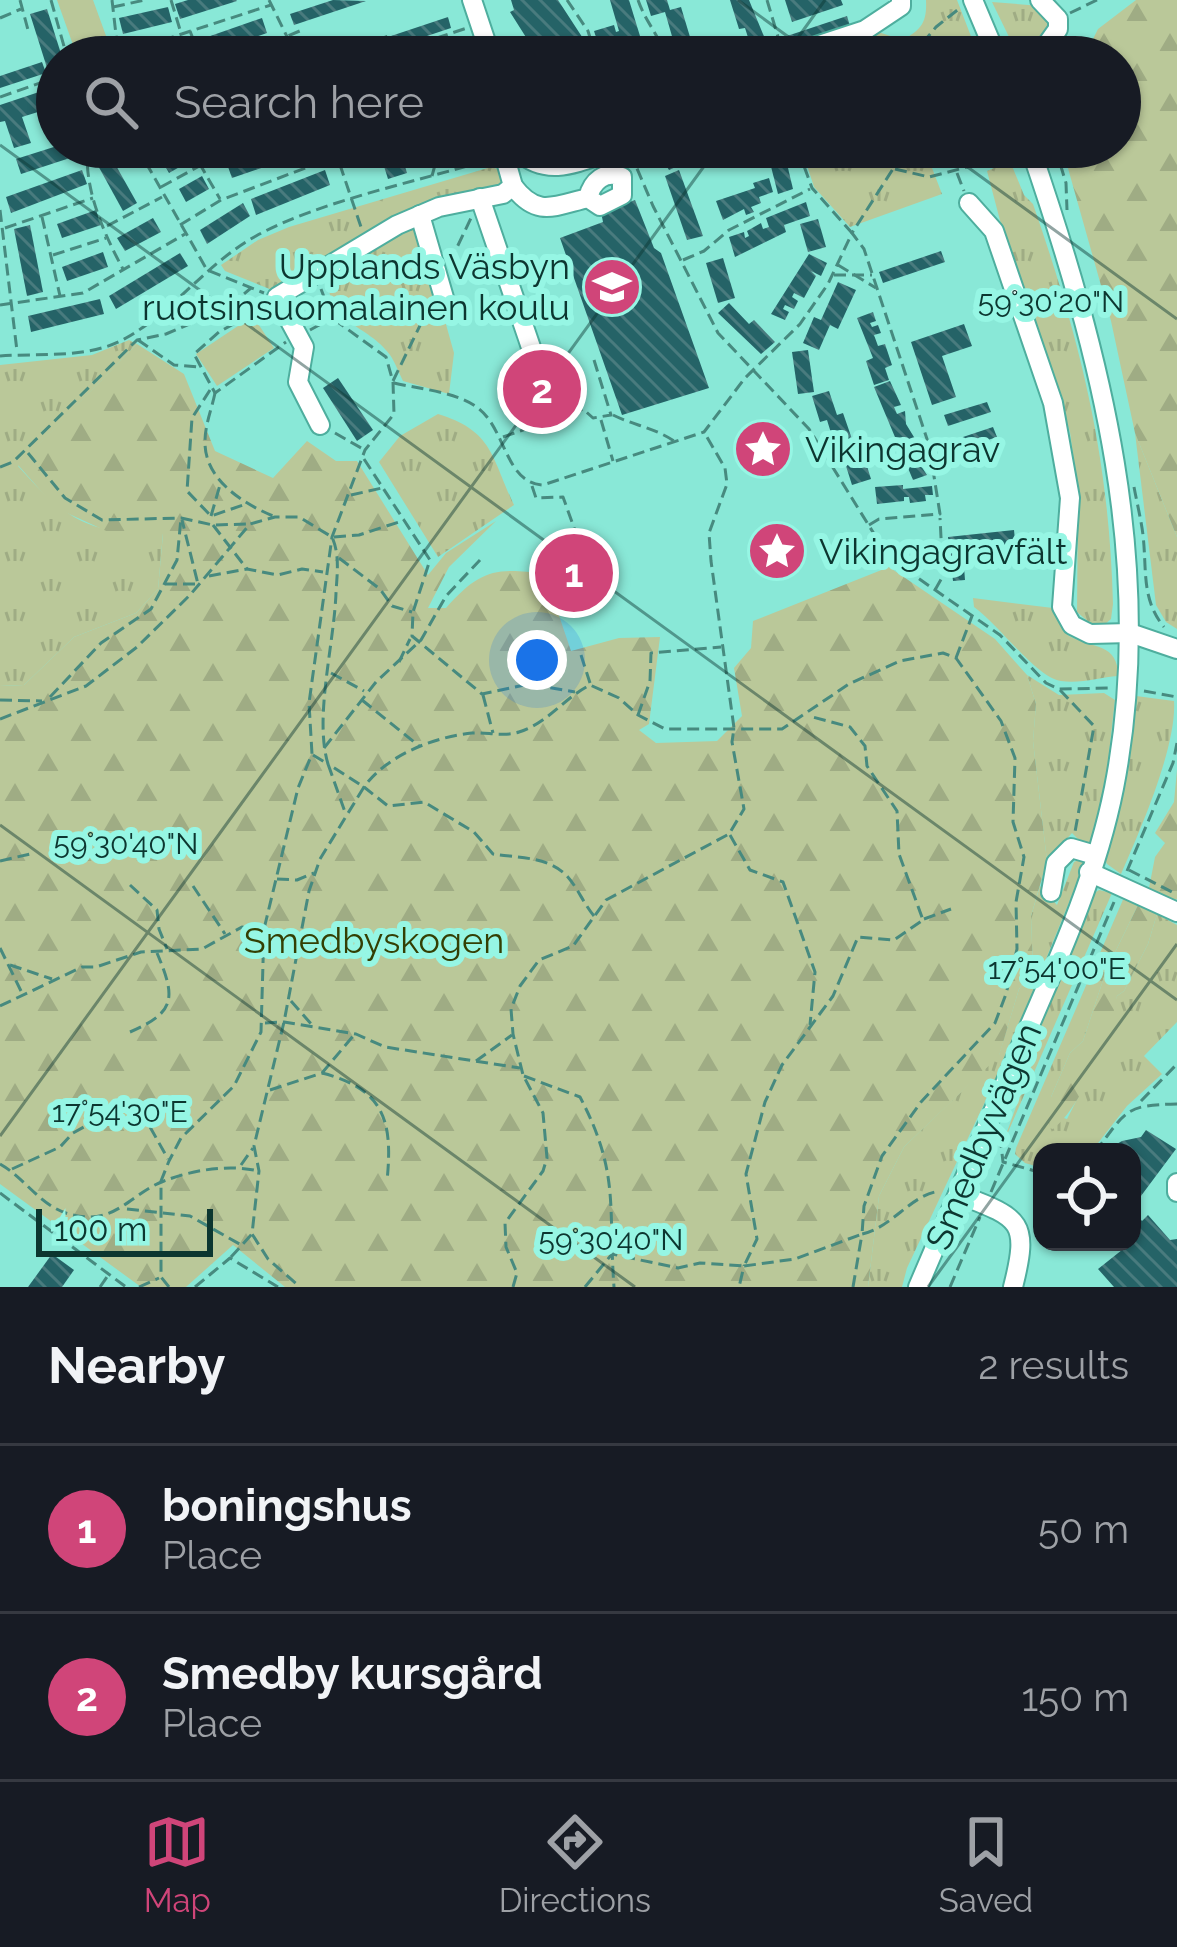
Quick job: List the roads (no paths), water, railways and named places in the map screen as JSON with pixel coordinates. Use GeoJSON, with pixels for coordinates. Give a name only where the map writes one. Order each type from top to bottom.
{"type":"FeatureCollection","features":[{"type":"Feature","properties":{"kind":"street"},"geometry":{"type":"LineString","coordinates":[[472,0],[484,36]]}},
{"type":"Feature","properties":{"kind":"street"},"geometry":{"type":"LineString","coordinates":[[1040,0],[1058,20],[1053,36]]}},
{"type":"Feature","properties":{"kind":"street"},"geometry":{"type":"LineString","coordinates":[[847,36],[865,30],[902,3]]}},
{"type":"Feature","properties":{"kind":"street"},"geometry":{"type":"LineString","coordinates":[[968,3],[986,36]]}},
{"type":"Feature","properties":{"kind":"street"},"geometry":{"type":"LineString","coordinates":[[508,168],[526,204],[545,208],[588,198]]}},
{"type":"Feature","properties":{"kind":"street"},"geometry":{"type":"LineString","coordinates":[[556,168],[563,204]]}},
{"type":"Feature","properties":{"kind":"street","name":"Smedbyvägen"},"geometry":{"type":"LineString","coordinates":[[918,1287],[953,1194],[1061,953],[1113,793],[1125,722],[1130,633],[1120,492],[1106,400],[1075,279],[1037,168]]}},
{"type":"Feature","properties":{"kind":"street"},"geometry":{"type":"LineString","coordinates":[[320,425],[298,382],[304,346],[277,297],[419,215],[503,194],[513,186]]}},
{"type":"Feature","properties":{"kind":"street"},"geometry":{"type":"LineString","coordinates":[[480,198],[537,365]]}},
{"type":"Feature","properties":{"kind":"street"},"geometry":{"type":"LineString","coordinates":[[969,203],[994,231],[1053,404],[1070,499],[1062,608],[1072,625],[1090,634],[1130,633],[1177,649]]}},
{"type":"Feature","properties":{"kind":"street"},"geometry":{"type":"LineString","coordinates":[[419,215],[447,308]]}},
{"type":"Feature","properties":{"kind":"street"},"geometry":{"type":"LineString","coordinates":[[1051,892],[1056,863],[1071,848],[1177,912]]}},
{"type":"Feature","properties":{"kind":"street"},"geometry":{"type":"LineString","coordinates":[[1177,1183],[1177,1192]]}},
{"type":"Feature","properties":{"kind":"street"},"geometry":{"type":"LineString","coordinates":[[953,1194],[1016,1223],[1022,1233],[1013,1287]]}},
{"type":"Feature","properties":{"kind":"place","name":"Upplands Väsbyn ruotsinsuomalainen koulu"},"geometry":{"type":"Point","coordinates":[612,287]}},
{"type":"Feature","properties":{"kind":"place","name":"Smedby kursgård"},"geometry":{"type":"Point","coordinates":[542,389]}},
{"type":"Feature","properties":{"kind":"place","name":"Vikingagrav"},"geometry":{"type":"Point","coordinates":[763,449]}},
{"type":"Feature","properties":{"kind":"place","name":"Vikingagravfält"},"geometry":{"type":"Point","coordinates":[777,551]}},
{"type":"Feature","properties":{"kind":"place","name":"boningshus"},"geometry":{"type":"Point","coordinates":[574,573]}},
{"type":"Feature","properties":{"kind":"park label","name":"Smedbyskogen"},"geometry":{"type":"Point","coordinates":[374,940]}}]}
